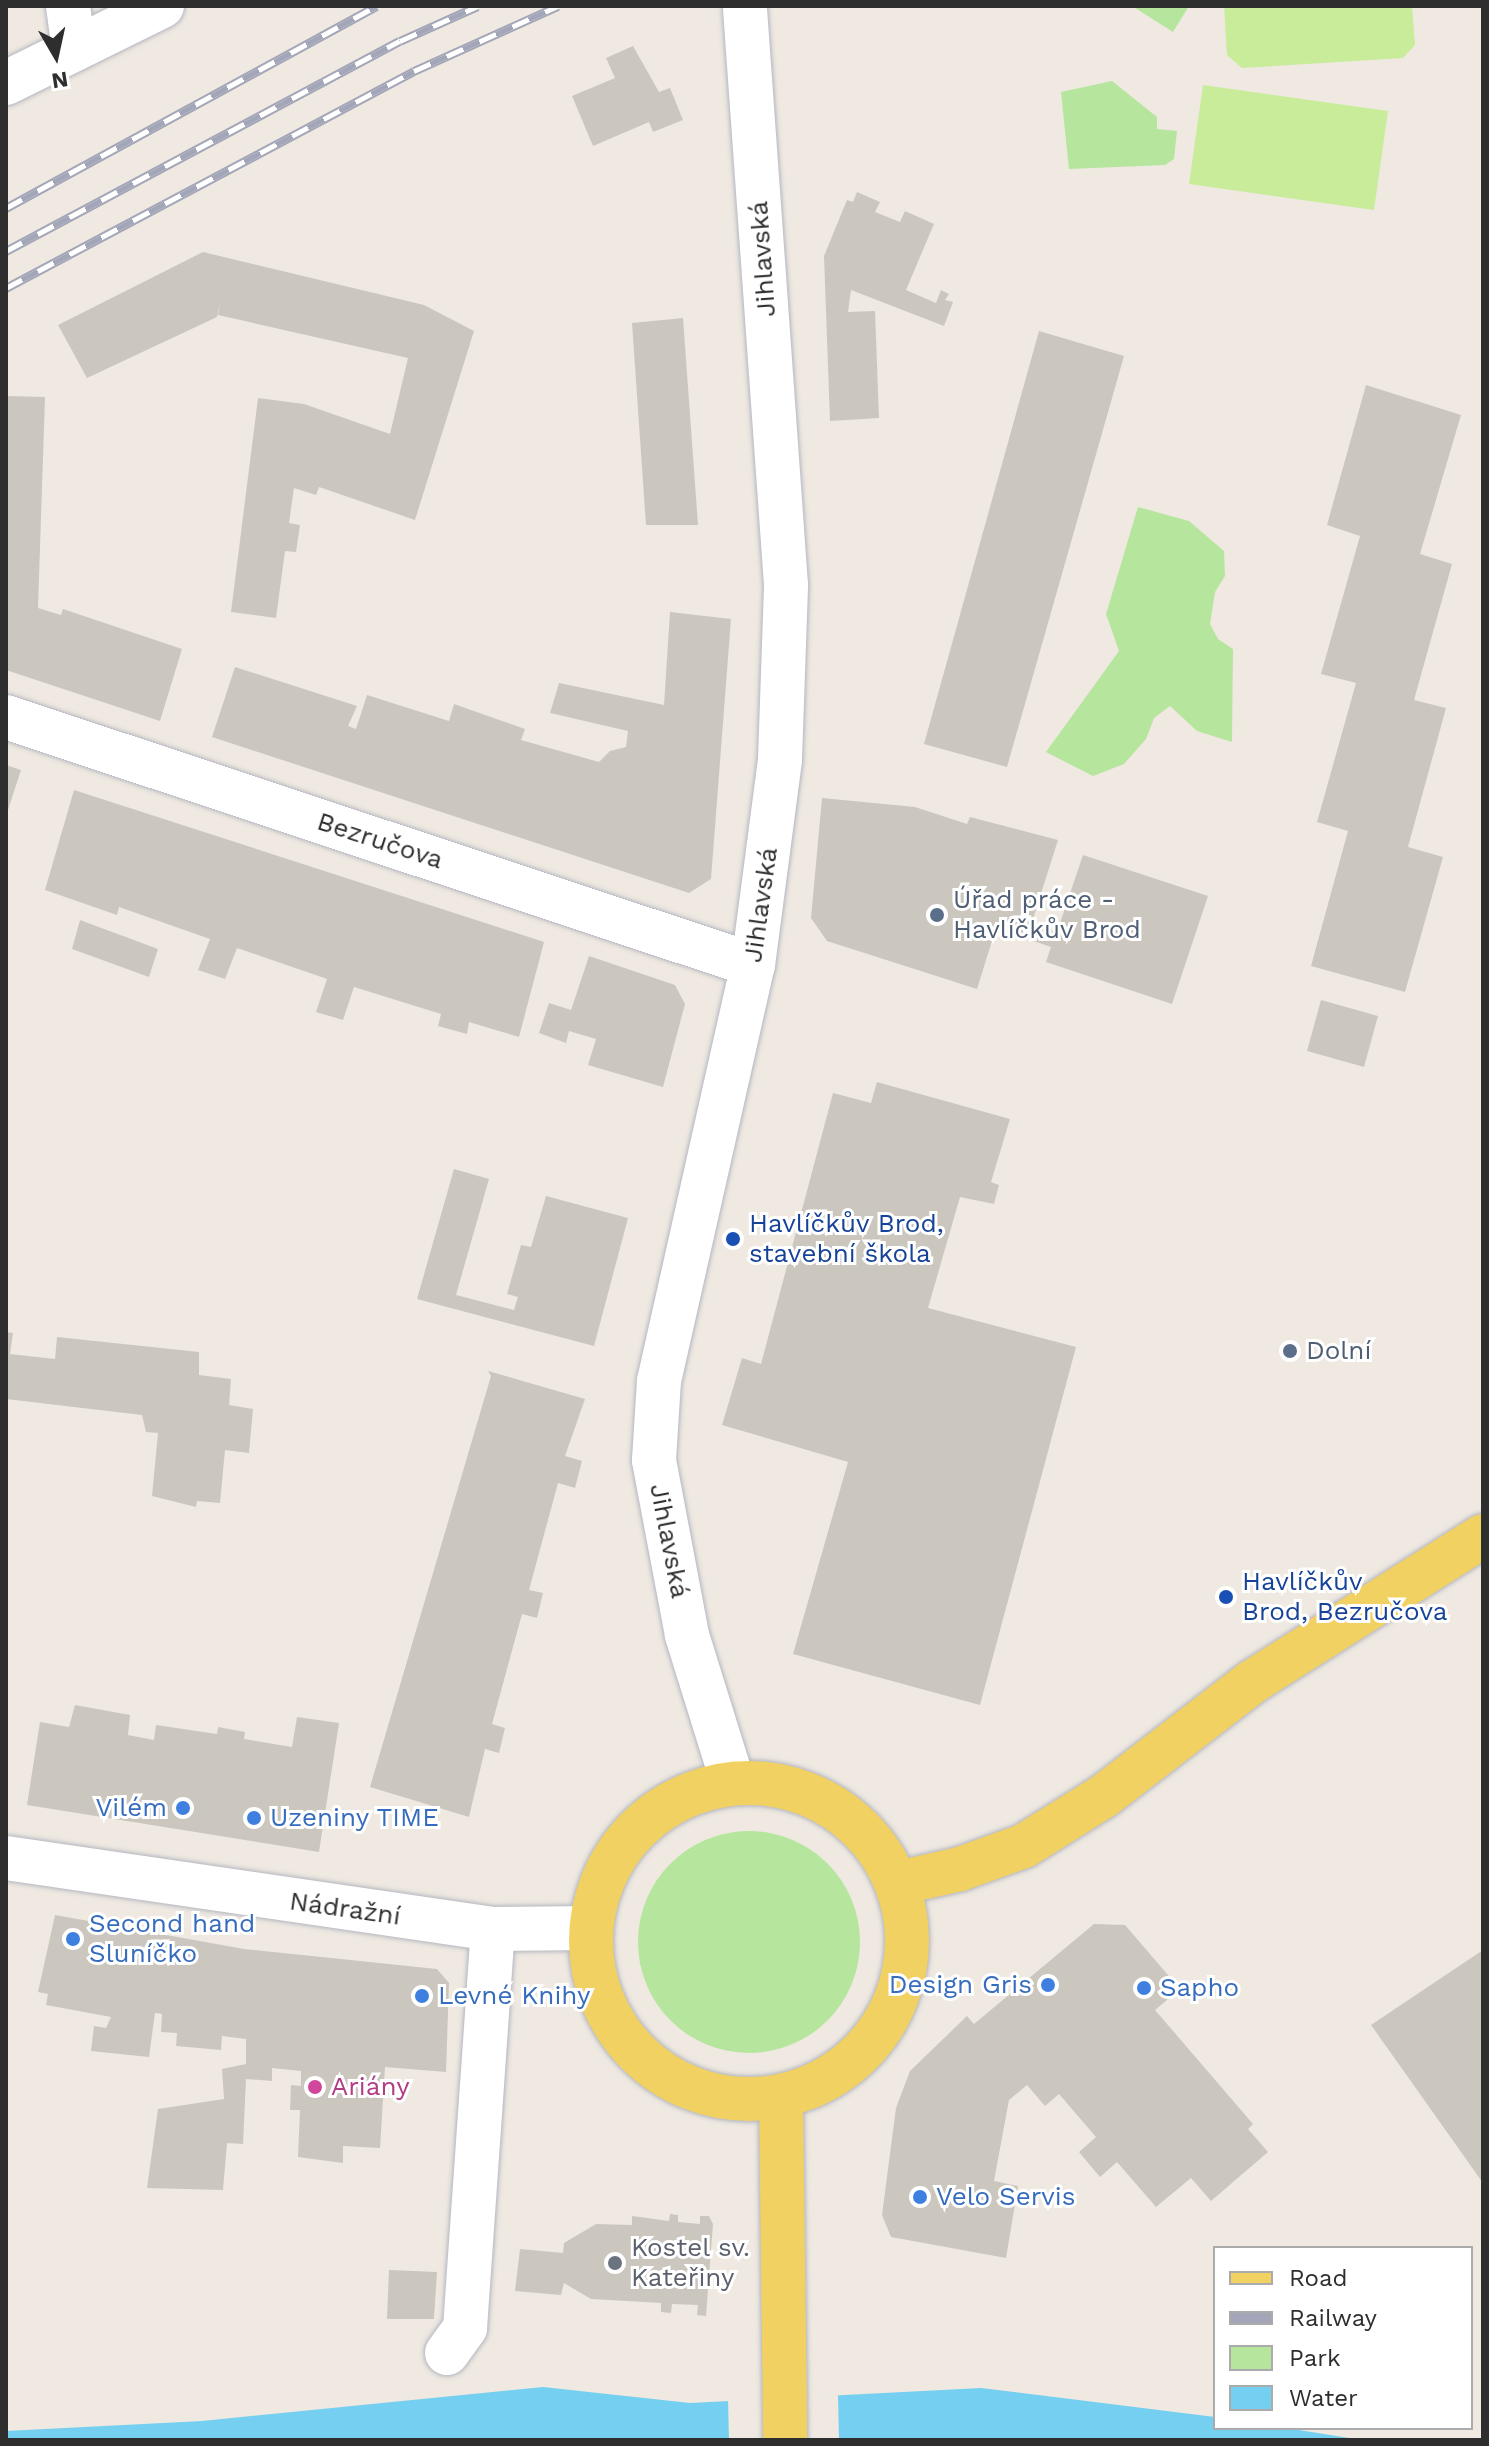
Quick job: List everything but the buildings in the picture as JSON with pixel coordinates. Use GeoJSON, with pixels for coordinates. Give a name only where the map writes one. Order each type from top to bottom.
{"type":"FeatureCollection","features":[{"type":"Feature","properties":{"kind":"main road"},"geometry":{"type":"LineString","coordinates":[[898,1883],[960,1869],[1047,1832],[1104,1796],[1252,1682],[1482,1536]]}},
{"type":"Feature","properties":{"kind":"main road"},"geometry":{"type":"LineString","coordinates":[[733,1783],[792,1788],[845,1814],[885,1857],[898,1883],[908,1947],[895,2004],[860,2055],[835,2075],[781,2096],[712,2095],[654,2068],[611,2020],[593,1968],[591,1928],[608,1868],[648,1819],[703,1789],[733,1783]]}},
{"type":"Feature","properties":{"kind":"main road"},"geometry":{"type":"LineString","coordinates":[[781,2096],[785,2440]]}},
{"type":"Feature","properties":{"kind":"street"},"geometry":{"type":"LineString","coordinates":[[68,6],[74,50]]}},
{"type":"Feature","properties":{"kind":"street"},"geometry":{"type":"LineString","coordinates":[[6,83],[162,6]]}},
{"type":"Feature","properties":{"kind":"street","name":"Jihlavská"},"geometry":{"type":"LineString","coordinates":[[733,1783],[687,1635],[654,1460],[659,1381],[753,965],[780,759],[788,631],[745,9]]}},
{"type":"Feature","properties":{"kind":"street","name":"Bezručova"},"geometry":{"type":"LineString","coordinates":[[6,717],[753,965]]}},
{"type":"Feature","properties":{"kind":"street","name":"Nádražní"},"geometry":{"type":"LineString","coordinates":[[6,1858],[493,1929],[591,1928]]}},
{"type":"Feature","properties":{"kind":"street"},"geometry":{"type":"LineString","coordinates":[[447,2353],[465,2328],[493,1929]]}},
{"type":"Feature","properties":{"kind":"green space"},"geometry":{"type":"Polygon","coordinates":[[[1132,6],[1189,6],[1173,32],[1132,6]]]}},
{"type":"Feature","properties":{"kind":"green space"},"geometry":{"type":"Polygon","coordinates":[[[1224,6],[1412,6],[1415,45],[1403,58],[1242,68],[1227,55],[1224,6]]]}},
{"type":"Feature","properties":{"kind":"green space"},"geometry":{"type":"Polygon","coordinates":[[[1112,81],[1157,117],[1157,129],[1177,131],[1174,159],[1165,165],[1069,169],[1061,92],[1112,81]]]}},
{"type":"Feature","properties":{"kind":"green space"},"geometry":{"type":"Polygon","coordinates":[[[1203,85],[1388,111],[1374,210],[1189,184],[1203,85]]]}},
{"type":"Feature","properties":{"kind":"green space"},"geometry":{"type":"Polygon","coordinates":[[[1138,507],[1189,521],[1224,551],[1225,576],[1215,592],[1210,624],[1218,639],[1233,649],[1232,742],[1197,731],[1170,706],[1154,718],[1146,739],[1124,764],[1093,776],[1046,752],[1119,651],[1106,614],[1138,507]]]}},
{"type":"Feature","properties":{"kind":"green space"},"geometry":{"type":"Polygon","coordinates":[[[749,1831],[771,1833],[791,1840],[811,1850],[827,1864],[841,1880],[851,1900],[858,1920],[858,1964],[851,1984],[841,2004],[827,2020],[811,2034],[791,2044],[771,2051],[749,2053],[727,2051],[707,2044],[687,2034],[671,2020],[657,2004],[647,1984],[640,1964],[638,1942],[640,1920],[647,1900],[657,1880],[671,1864],[687,1850],[707,1840],[727,1833],[749,1831]]]}},
{"type":"Feature","properties":{"kind":"water"},"geometry":{"type":"Polygon","coordinates":[[[543,2387],[690,2403],[981,2388],[1213,2417],[1213,2430],[1299,2430],[1362,2440],[6,2440],[6,2431],[202,2421],[543,2387]]]}},
{"type":"Feature","properties":{"kind":"pier"},"geometry":{"type":"Polygon","coordinates":[[[838,2395],[839,2440],[729,2440],[728,2398],[838,2395]]]}},
{"type":"Feature","properties":{"kind":"railway"},"geometry":{"type":"LineString","coordinates":[[6,208],[376,6]]}},
{"type":"Feature","properties":{"kind":"railway"},"geometry":{"type":"LineString","coordinates":[[6,251],[400,41],[478,6]]}},
{"type":"Feature","properties":{"kind":"railway"},"geometry":{"type":"LineString","coordinates":[[6,288],[414,71],[558,6]]}},
{"type":"Feature","properties":{"kind":"place","name":"Úřad práce - Havlíčkův Brod"},"geometry":{"type":"Point","coordinates":[937,915]}},
{"type":"Feature","properties":{"kind":"place","name":"Havlíčkův Brod, stavební škola"},"geometry":{"type":"Point","coordinates":[733,1239]}},
{"type":"Feature","properties":{"kind":"place","name":"Dolní"},"geometry":{"type":"Point","coordinates":[1290,1351]}},
{"type":"Feature","properties":{"kind":"place","name":"Havlíčkův Brod, Bezručova"},"geometry":{"type":"Point","coordinates":[1226,1597]}},
{"type":"Feature","properties":{"kind":"place","name":"Vilém"},"geometry":{"type":"Point","coordinates":[183,1808]}},
{"type":"Feature","properties":{"kind":"place","name":"Uzeniny TIME"},"geometry":{"type":"Point","coordinates":[254,1818]}},
{"type":"Feature","properties":{"kind":"place","name":"Second hand Sluníčko"},"geometry":{"type":"Point","coordinates":[73,1939]}},
{"type":"Feature","properties":{"kind":"place","name":"Design Gris"},"geometry":{"type":"Point","coordinates":[1048,1985]}},
{"type":"Feature","properties":{"kind":"place","name":"Sapho"},"geometry":{"type":"Point","coordinates":[1144,1988]}},
{"type":"Feature","properties":{"kind":"place","name":"Levné Knihy"},"geometry":{"type":"Point","coordinates":[422,1996]}},
{"type":"Feature","properties":{"kind":"place","name":"Ariány"},"geometry":{"type":"Point","coordinates":[315,2087]}},
{"type":"Feature","properties":{"kind":"place","name":"Velo Servis"},"geometry":{"type":"Point","coordinates":[920,2197]}},
{"type":"Feature","properties":{"kind":"place","name":"Kostel sv. Kateřiny"},"geometry":{"type":"Point","coordinates":[615,2263]}}]}
